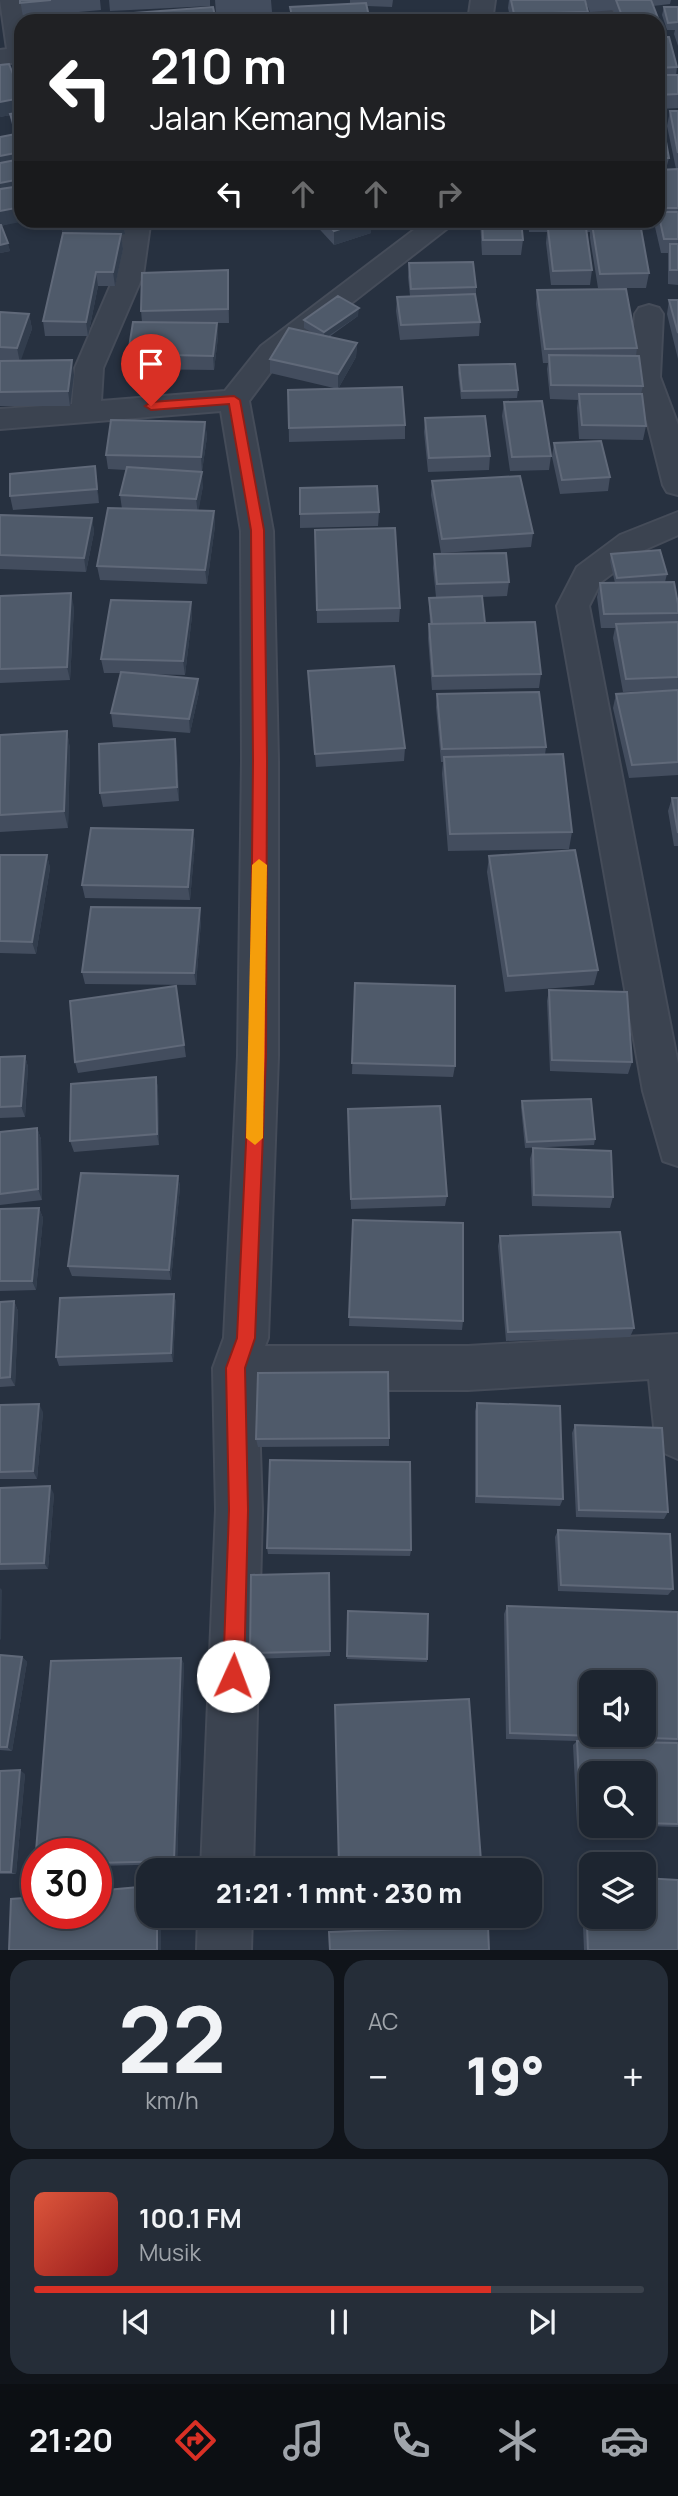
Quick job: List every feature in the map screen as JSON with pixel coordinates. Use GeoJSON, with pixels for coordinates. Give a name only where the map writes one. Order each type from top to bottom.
{"type":"FeatureCollection","features":[{"type":"Feature","properties":{"kind":"street"},"geometry":{"type":"LineString","coordinates":[[11,0],[14,57]]}},
{"type":"Feature","properties":{"kind":"street"},"geometry":{"type":"LineString","coordinates":[[86,410],[89,368],[110,312],[129,275],[137,228]]}},
{"type":"Feature","properties":{"kind":"street"},"geometry":{"type":"LineString","coordinates":[[227,1858],[239,1510],[235,1368],[246,1338],[258,1070],[260,761],[257,530],[234,400],[271,352],[434,228]]}},
{"type":"Feature","properties":{"kind":"street"},"geometry":{"type":"LineString","coordinates":[[649,314],[645,377],[663,425],[678,485]]}},
{"type":"Feature","properties":{"kind":"street"},"geometry":{"type":"LineString","coordinates":[[0,419],[234,400]]}},
{"type":"Feature","properties":{"kind":"street"},"geometry":{"type":"LineString","coordinates":[[678,523],[631,543],[588,575],[573,606],[671,1091],[678,1148]]}},
{"type":"Feature","properties":{"kind":"street"},"geometry":{"type":"LineString","coordinates":[[235,1368],[468,1368],[673,1356],[678,1436]]}},
{"type":"Feature","properties":{"kind":"street"},"geometry":{"type":"LineString","coordinates":[[224,1950],[225,1928]]}},
{"type":"Feature","properties":{"kind":"building"},"geometry":{"type":"Polygon","coordinates":[[[20,0],[51,0],[20,3],[20,0]]]}},
{"type":"Feature","properties":{"kind":"building"},"geometry":{"type":"Polygon","coordinates":[[[511,0],[585,0],[588,12],[514,14],[511,0]]]}},
{"type":"Feature","properties":{"kind":"building"},"geometry":{"type":"Polygon","coordinates":[[[616,0],[651,0],[656,14],[621,14],[616,0]]]}},
{"type":"Feature","properties":{"kind":"building"},"geometry":{"type":"Polygon","coordinates":[[[366,3],[368,14],[292,14],[290,7],[366,3]]]}},
{"type":"Feature","properties":{"kind":"building"},"geometry":{"type":"Polygon","coordinates":[[[213,7],[214,14],[121,14],[213,7]]]}},
{"type":"Feature","properties":{"kind":"building"},"geometry":{"type":"Polygon","coordinates":[[[664,7],[678,7],[678,22],[668,23],[664,7]]]}},
{"type":"Feature","properties":{"kind":"building"},"geometry":{"type":"Polygon","coordinates":[[[665,37],[669,37],[677,67],[665,68],[665,37]]]}},
{"type":"Feature","properties":{"kind":"building"},"geometry":{"type":"Polygon","coordinates":[[[9,64],[14,76],[14,99],[0,102],[0,65],[9,64]]]}},
{"type":"Feature","properties":{"kind":"building"},"geometry":{"type":"Polygon","coordinates":[[[665,75],[678,75],[678,94],[665,95],[665,75]]]}},
{"type":"Feature","properties":{"kind":"building"},"geometry":{"type":"Polygon","coordinates":[[[670,111],[678,111],[678,153],[670,111]]]}},
{"type":"Feature","properties":{"kind":"building"},"geometry":{"type":"Polygon","coordinates":[[[14,134],[14,153],[0,156],[0,137],[14,134]]]}},
{"type":"Feature","properties":{"kind":"building"},"geometry":{"type":"Polygon","coordinates":[[[665,136],[669,158],[665,158],[665,136]]]}},
{"type":"Feature","properties":{"kind":"building"},"geometry":{"type":"Polygon","coordinates":[[[14,160],[14,180],[0,183],[0,163],[14,160]]]}},
{"type":"Feature","properties":{"kind":"building"},"geometry":{"type":"Polygon","coordinates":[[[678,169],[678,208],[665,208],[665,170],[678,169]]]}},
{"type":"Feature","properties":{"kind":"building"},"geometry":{"type":"Polygon","coordinates":[[[14,187],[14,208],[0,211],[0,189],[14,187]]]}},
{"type":"Feature","properties":{"kind":"building"},"geometry":{"type":"Polygon","coordinates":[[[665,212],[678,212],[678,239],[664,239],[662,228],[665,228],[665,212]]]}},
{"type":"Feature","properties":{"kind":"building"},"geometry":{"type":"Polygon","coordinates":[[[0,225],[8,243],[0,245],[0,225]]]}},
{"type":"Feature","properties":{"kind":"building"},"geometry":{"type":"Polygon","coordinates":[[[482,228],[522,228],[523,240],[483,240],[482,228]]]}},
{"type":"Feature","properties":{"kind":"building"},"geometry":{"type":"Polygon","coordinates":[[[586,228],[592,270],[553,271],[548,229],[586,228]]]}},
{"type":"Feature","properties":{"kind":"building"},"geometry":{"type":"Polygon","coordinates":[[[593,228],[641,228],[649,273],[600,274],[593,228]]]}},
{"type":"Feature","properties":{"kind":"building"},"geometry":{"type":"Polygon","coordinates":[[[63,233],[121,234],[113,272],[96,272],[86,322],[43,321],[63,233]]]}},
{"type":"Feature","properties":{"kind":"building"},"geometry":{"type":"Polygon","coordinates":[[[670,244],[678,244],[678,270],[670,270],[670,244]]]}},
{"type":"Feature","properties":{"kind":"building"},"geometry":{"type":"Polygon","coordinates":[[[473,262],[476,287],[411,289],[409,263],[473,262]]]}},
{"type":"Feature","properties":{"kind":"building"},"geometry":{"type":"Polygon","coordinates":[[[228,270],[228,309],[141,311],[142,273],[228,270]]]}},
{"type":"Feature","properties":{"kind":"building"},"geometry":{"type":"Polygon","coordinates":[[[626,289],[637,348],[545,349],[537,290],[626,289]]]}},
{"type":"Feature","properties":{"kind":"building"},"geometry":{"type":"Polygon","coordinates":[[[475,294],[480,322],[401,325],[397,297],[475,294]]]}},
{"type":"Feature","properties":{"kind":"building"},"geometry":{"type":"Polygon","coordinates":[[[338,296],[359,308],[324,332],[304,320],[338,296]]]}},
{"type":"Feature","properties":{"kind":"building"},"geometry":{"type":"Polygon","coordinates":[[[669,300],[678,300],[678,333],[669,300]]]}},
{"type":"Feature","properties":{"kind":"building"},"geometry":{"type":"Polygon","coordinates":[[[0,312],[29,314],[17,348],[0,347],[0,312]]]}},
{"type":"Feature","properties":{"kind":"building"},"geometry":{"type":"Polygon","coordinates":[[[133,322],[217,323],[213,356],[128,354],[133,322]]]}},
{"type":"Feature","properties":{"kind":"building"},"geometry":{"type":"Polygon","coordinates":[[[289,328],[357,343],[338,374],[270,359],[289,328]]]}},
{"type":"Feature","properties":{"kind":"building"},"geometry":{"type":"Polygon","coordinates":[[[549,355],[639,356],[643,386],[551,385],[549,355]]]}},
{"type":"Feature","properties":{"kind":"building"},"geometry":{"type":"Polygon","coordinates":[[[72,360],[68,391],[0,392],[0,361],[72,360]]]}},
{"type":"Feature","properties":{"kind":"building"},"geometry":{"type":"Polygon","coordinates":[[[515,364],[518,390],[462,391],[459,365],[515,364]]]}},
{"type":"Feature","properties":{"kind":"building"},"geometry":{"type":"Polygon","coordinates":[[[402,387],[405,425],[289,428],[288,390],[402,387]]]}},
{"type":"Feature","properties":{"kind":"building"},"geometry":{"type":"Polygon","coordinates":[[[579,394],[642,394],[646,426],[582,425],[579,394]]]}},
{"type":"Feature","properties":{"kind":"building"},"geometry":{"type":"Polygon","coordinates":[[[542,401],[551,456],[512,457],[504,402],[542,401]]]}},
{"type":"Feature","properties":{"kind":"building"},"geometry":{"type":"Polygon","coordinates":[[[485,416],[490,456],[429,458],[425,418],[485,416]]]}},
{"type":"Feature","properties":{"kind":"building"},"geometry":{"type":"Polygon","coordinates":[[[111,420],[205,422],[201,457],[106,455],[111,420]]]}},
{"type":"Feature","properties":{"kind":"building"},"geometry":{"type":"Polygon","coordinates":[[[601,441],[610,477],[562,480],[554,443],[601,441]]]}},
{"type":"Feature","properties":{"kind":"building"},"geometry":{"type":"Polygon","coordinates":[[[95,466],[97,489],[10,496],[10,474],[95,466]]]}},
{"type":"Feature","properties":{"kind":"building"},"geometry":{"type":"Polygon","coordinates":[[[127,467],[202,472],[196,499],[120,495],[127,467]]]}},
{"type":"Feature","properties":{"kind":"building"},"geometry":{"type":"Polygon","coordinates":[[[520,476],[533,533],[442,539],[432,481],[520,476]]]}},
{"type":"Feature","properties":{"kind":"building"},"geometry":{"type":"Polygon","coordinates":[[[377,486],[379,512],[300,514],[300,488],[377,486]]]}},
{"type":"Feature","properties":{"kind":"building"},"geometry":{"type":"Polygon","coordinates":[[[108,508],[214,511],[205,570],[97,566],[108,508]]]}},
{"type":"Feature","properties":{"kind":"building"},"geometry":{"type":"Polygon","coordinates":[[[0,515],[92,518],[84,558],[0,555],[0,515]]]}},
{"type":"Feature","properties":{"kind":"building"},"geometry":{"type":"Polygon","coordinates":[[[395,528],[400,608],[317,610],[315,530],[395,528]]]}},
{"type":"Feature","properties":{"kind":"building"},"geometry":{"type":"Polygon","coordinates":[[[660,550],[667,574],[617,578],[611,554],[660,550]]]}},
{"type":"Feature","properties":{"kind":"building"},"geometry":{"type":"Polygon","coordinates":[[[506,553],[509,582],[437,584],[434,554],[506,553]]]}},
{"type":"Feature","properties":{"kind":"building"},"geometry":{"type":"Polygon","coordinates":[[[674,582],[678,613],[604,614],[600,583],[674,582]]]}},
{"type":"Feature","properties":{"kind":"building"},"geometry":{"type":"Polygon","coordinates":[[[71,593],[67,667],[0,669],[0,596],[71,593]]]}},
{"type":"Feature","properties":{"kind":"building"},"geometry":{"type":"Polygon","coordinates":[[[482,596],[485,623],[432,624],[429,598],[482,596]]]}},
{"type":"Feature","properties":{"kind":"building"},"geometry":{"type":"Polygon","coordinates":[[[111,600],[191,602],[183,661],[101,659],[111,600]]]}},
{"type":"Feature","properties":{"kind":"building"},"geometry":{"type":"Polygon","coordinates":[[[535,622],[541,674],[433,676],[429,624],[535,622]]]}},
{"type":"Feature","properties":{"kind":"building"},"geometry":{"type":"Polygon","coordinates":[[[678,622],[678,677],[626,679],[616,624],[678,622]]]}},
{"type":"Feature","properties":{"kind":"building"},"geometry":{"type":"Polygon","coordinates":[[[394,666],[405,748],[315,754],[308,671],[394,666]]]}},
{"type":"Feature","properties":{"kind":"building"},"geometry":{"type":"Polygon","coordinates":[[[121,672],[198,679],[189,719],[111,713],[121,672]]]}},
{"type":"Feature","properties":{"kind":"building"},"geometry":{"type":"Polygon","coordinates":[[[678,690],[678,762],[632,765],[616,694],[678,690]]]}},
{"type":"Feature","properties":{"kind":"building"},"geometry":{"type":"Polygon","coordinates":[[[539,692],[546,747],[442,749],[437,694],[539,692]]]}},
{"type":"Feature","properties":{"kind":"building"},"geometry":{"type":"Polygon","coordinates":[[[67,731],[64,811],[0,815],[0,735],[67,731]]]}},
{"type":"Feature","properties":{"kind":"building"},"geometry":{"type":"Polygon","coordinates":[[[175,739],[177,787],[100,793],[99,744],[175,739]]]}},
{"type":"Feature","properties":{"kind":"building"},"geometry":{"type":"Polygon","coordinates":[[[563,754],[572,832],[450,834],[444,757],[563,754]]]}},
{"type":"Feature","properties":{"kind":"building"},"geometry":{"type":"Polygon","coordinates":[[[672,798],[678,798],[678,833],[672,798]]]}},
{"type":"Feature","properties":{"kind":"building"},"geometry":{"type":"Polygon","coordinates":[[[91,828],[193,830],[188,887],[82,885],[91,828]]]}},
{"type":"Feature","properties":{"kind":"building"},"geometry":{"type":"Polygon","coordinates":[[[575,850],[598,970],[508,976],[489,856],[575,850]]]}},
{"type":"Feature","properties":{"kind":"building"},"geometry":{"type":"Polygon","coordinates":[[[0,855],[47,855],[32,942],[0,941],[0,855]]]}},
{"type":"Feature","properties":{"kind":"building"},"geometry":{"type":"Polygon","coordinates":[[[91,907],[200,908],[194,973],[82,972],[91,907]]]}},
{"type":"Feature","properties":{"kind":"building"},"geometry":{"type":"Polygon","coordinates":[[[355,983],[455,986],[455,1066],[352,1063],[355,983]]]}},
{"type":"Feature","properties":{"kind":"building"},"geometry":{"type":"Polygon","coordinates":[[[176,986],[184,1045],[75,1062],[70,1001],[176,986]]]}},
{"type":"Feature","properties":{"kind":"building"},"geometry":{"type":"Polygon","coordinates":[[[549,990],[627,992],[632,1062],[552,1060],[549,990]]]}},
{"type":"Feature","properties":{"kind":"building"},"geometry":{"type":"Polygon","coordinates":[[[25,1056],[21,1106],[0,1107],[0,1057],[25,1056]]]}},
{"type":"Feature","properties":{"kind":"building"},"geometry":{"type":"Polygon","coordinates":[[[156,1077],[157,1134],[70,1141],[71,1084],[156,1077]]]}},
{"type":"Feature","properties":{"kind":"building"},"geometry":{"type":"Polygon","coordinates":[[[591,1099],[595,1139],[527,1142],[522,1101],[591,1099]]]}},
{"type":"Feature","properties":{"kind":"building"},"geometry":{"type":"Polygon","coordinates":[[[440,1106],[447,1196],[351,1199],[348,1109],[440,1106]]]}},
{"type":"Feature","properties":{"kind":"building"},"geometry":{"type":"Polygon","coordinates":[[[37,1128],[38,1189],[0,1194],[0,1132],[37,1128]]]}},
{"type":"Feature","properties":{"kind":"building"},"geometry":{"type":"Polygon","coordinates":[[[533,1148],[611,1151],[613,1197],[534,1195],[533,1148]]]}},
{"type":"Feature","properties":{"kind":"building"},"geometry":{"type":"Polygon","coordinates":[[[81,1173],[178,1176],[169,1270],[68,1266],[81,1173]]]}},
{"type":"Feature","properties":{"kind":"building"},"geometry":{"type":"Polygon","coordinates":[[[39,1208],[32,1281],[0,1281],[0,1209],[39,1208]]]}},
{"type":"Feature","properties":{"kind":"building"},"geometry":{"type":"Polygon","coordinates":[[[353,1220],[463,1223],[463,1321],[349,1317],[353,1220]]]}},
{"type":"Feature","properties":{"kind":"building"},"geometry":{"type":"Polygon","coordinates":[[[620,1232],[634,1328],[508,1332],[500,1236],[620,1232]]]}},
{"type":"Feature","properties":{"kind":"building"},"geometry":{"type":"Polygon","coordinates":[[[174,1294],[171,1353],[56,1357],[60,1298],[174,1294]]]}},
{"type":"Feature","properties":{"kind":"building"},"geometry":{"type":"Polygon","coordinates":[[[14,1301],[10,1377],[0,1378],[0,1302],[14,1301]]]}},
{"type":"Feature","properties":{"kind":"building"},"geometry":{"type":"Polygon","coordinates":[[[388,1372],[389,1438],[256,1439],[258,1373],[388,1372]]]}},
{"type":"Feature","properties":{"kind":"building"},"geometry":{"type":"Polygon","coordinates":[[[477,1403],[560,1406],[563,1499],[477,1496],[477,1403]]]}},
{"type":"Feature","properties":{"kind":"building"},"geometry":{"type":"Polygon","coordinates":[[[39,1404],[33,1471],[0,1472],[0,1405],[39,1404]]]}},
{"type":"Feature","properties":{"kind":"building"},"geometry":{"type":"Polygon","coordinates":[[[575,1425],[662,1428],[668,1512],[579,1510],[575,1425]]]}},
{"type":"Feature","properties":{"kind":"building"},"geometry":{"type":"Polygon","coordinates":[[[270,1460],[410,1462],[411,1550],[267,1548],[270,1460]]]}},
{"type":"Feature","properties":{"kind":"building"},"geometry":{"type":"Polygon","coordinates":[[[50,1486],[44,1563],[0,1564],[0,1488],[50,1486]]]}},
{"type":"Feature","properties":{"kind":"building"},"geometry":{"type":"Polygon","coordinates":[[[558,1530],[670,1534],[673,1589],[561,1585],[558,1530]]]}},
{"type":"Feature","properties":{"kind":"building"},"geometry":{"type":"Polygon","coordinates":[[[329,1573],[330,1651],[250,1653],[251,1575],[329,1573]]]}},
{"type":"Feature","properties":{"kind":"building"},"geometry":{"type":"Polygon","coordinates":[[[507,1606],[678,1612],[678,1739],[656,1738],[656,1670],[579,1670],[579,1735],[510,1733],[507,1606]]]}},
{"type":"Feature","properties":{"kind":"building"},"geometry":{"type":"Polygon","coordinates":[[[348,1611],[428,1614],[427,1659],[347,1656],[348,1611]]]}},
{"type":"Feature","properties":{"kind":"building"},"geometry":{"type":"Polygon","coordinates":[[[0,1655],[22,1657],[7,1747],[0,1747],[0,1655]]]}},
{"type":"Feature","properties":{"kind":"building"},"geometry":{"type":"Polygon","coordinates":[[[181,1658],[174,1858],[136,1858],[136,1862],[112,1863],[112,1838],[37,1838],[51,1661],[181,1658]]]}},
{"type":"Feature","properties":{"kind":"building"},"geometry":{"type":"Polygon","coordinates":[[[469,1699],[481,1858],[339,1858],[335,1705],[469,1699]]]}},
{"type":"Feature","properties":{"kind":"building"},"geometry":{"type":"Polygon","coordinates":[[[577,1741],[579,1747],[656,1747],[656,1743],[678,1743],[678,1824],[656,1823],[656,1761],[579,1761],[579,1781],[577,1741]]]}},
{"type":"Feature","properties":{"kind":"building"},"geometry":{"type":"Polygon","coordinates":[[[20,1770],[11,1872],[0,1872],[0,1771],[20,1770]]]}},
{"type":"Feature","properties":{"kind":"building"},"geometry":{"type":"Polygon","coordinates":[[[656,1879],[678,1880],[678,1950],[588,1950],[587,1929],[656,1929],[656,1879]]]}},
{"type":"Feature","properties":{"kind":"building"},"geometry":{"type":"Polygon","coordinates":[[[136,1887],[136,1928],[157,1928],[157,1950],[9,1950],[11,1899],[21,1898],[21,1929],[112,1929],[112,1889],[136,1887]]]}},
{"type":"Feature","properties":{"kind":"building"},"geometry":{"type":"Polygon","coordinates":[[[488,1928],[489,1950],[330,1950],[329,1932],[488,1928]]]}},
{"type":"Feature","properties":{"kind":"slow traffic"},"geometry":{"type":"LineString","coordinates":[[255,1138],[259,865]]}},
{"type":"Feature","properties":{"kind":"route"},"geometry":{"type":"LineString","coordinates":[[151,406],[234,400],[257,530],[260,761],[258,1056],[246,1338],[235,1368],[239,1510],[233,1676]]}}]}
